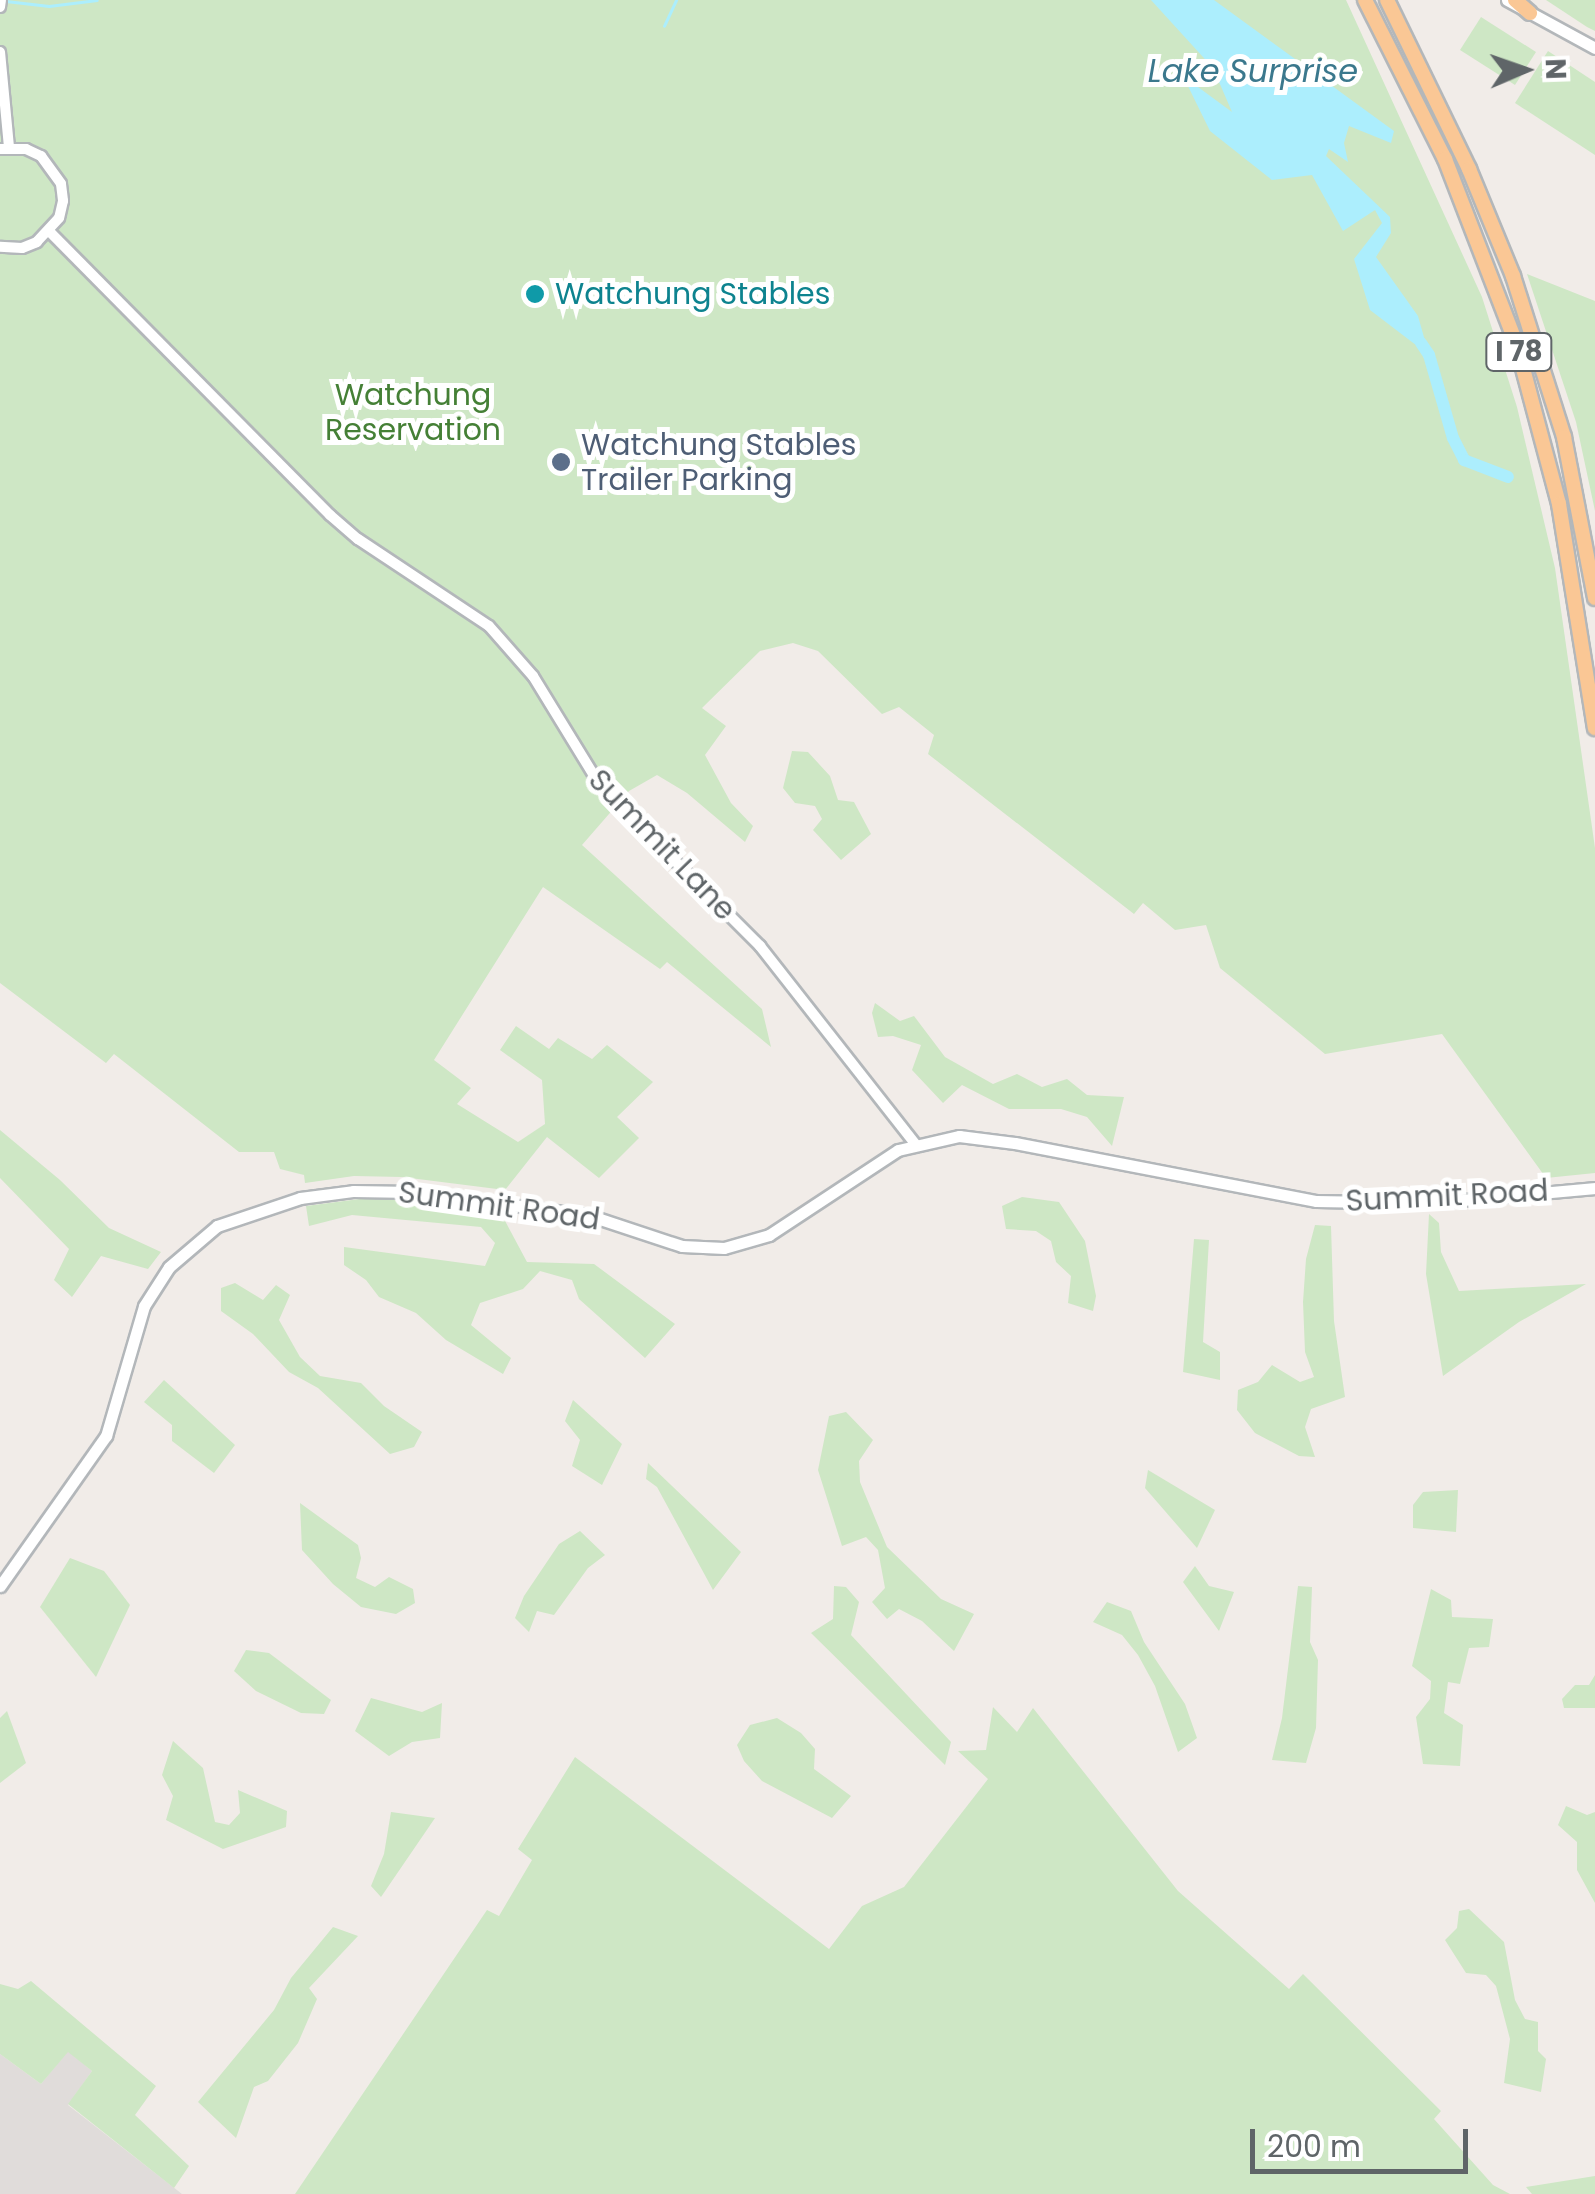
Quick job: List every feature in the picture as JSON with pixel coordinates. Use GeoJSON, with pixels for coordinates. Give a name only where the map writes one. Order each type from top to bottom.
{"type":"FeatureCollection","features":[{"type":"Feature","properties":{"kind":"highway","name":"I 78"},"geometry":{"type":"LineString","coordinates":[[1365,0],[1445,159],[1517,346],[1559,504],[1595,728]]}},
{"type":"Feature","properties":{"kind":"highway","name":"I 78"},"geometry":{"type":"LineString","coordinates":[[1388,0],[1469,168],[1512,276],[1564,437],[1595,598]]}},
{"type":"Feature","properties":{"kind":"highway"},"geometry":{"type":"LineString","coordinates":[[1515,0],[1530,13]]}},
{"type":"Feature","properties":{"kind":"main road"},"geometry":{"type":"LineString","coordinates":[[1506,0],[1595,48]]}},
{"type":"Feature","properties":{"kind":"main road","name":"Summit Road"},"geometry":{"type":"LineString","coordinates":[[0,1586],[106,1436],[136,1330],[155,1286],[183,1251],[218,1226],[300,1198],[392,1191],[588,1215],[682,1246],[724,1248],[770,1235],[882,1157],[948,1137],[991,1138],[1330,1202],[1430,1203],[1595,1188]]}},
{"type":"Feature","properties":{"kind":"street"},"geometry":{"type":"LineString","coordinates":[[0,52],[4,148],[42,156],[61,184],[63,201],[50,232],[22,248],[0,247]]}},
{"type":"Feature","properties":{"kind":"street","name":"Summit Lane"},"geometry":{"type":"LineString","coordinates":[[50,232],[330,515],[489,626],[533,676],[600,788],[760,946],[915,1144]]}},
{"type":"Feature","properties":{"kind":"shaded area"},"geometry":{"type":"Polygon","coordinates":[[[68,2051],[92,2071],[68,2105],[182,2194],[0,2194],[0,2054],[41,2084],[68,2051]]]}},
{"type":"Feature","properties":{"kind":"green space","name":"Watchung Reservation"},"geometry":{"type":"Polygon","coordinates":[[[0,0],[1346,0],[1482,297],[1517,407],[1555,568],[1595,848],[1595,1173],[1546,1178],[1442,1034],[1325,1054],[1220,968],[1206,925],[1175,930],[1143,903],[1134,914],[928,754],[934,735],[899,707],[882,714],[818,651],[793,643],[760,651],[702,708],[726,726],[705,755],[731,803],[753,826],[745,842],[687,793],[657,775],[629,791],[582,845],[762,1009],[771,1047],[667,962],[660,969],[543,887],[434,1060],[471,1088],[457,1104],[518,1142],[545,1124],[542,1080],[500,1050],[516,1026],[549,1049],[558,1038],[592,1059],[607,1045],[653,1082],[617,1117],[639,1138],[599,1178],[547,1137],[505,1190],[402,1177],[354,1176],[305,1183],[304,1175],[280,1169],[274,1152],[239,1152],[114,1054],[106,1063],[0,983],[0,0]]]}},
{"type":"Feature","properties":{"kind":"green space"},"geometry":{"type":"Polygon","coordinates":[[[1546,0],[1595,0],[1595,31],[1587,27],[1546,0]]]}},
{"type":"Feature","properties":{"kind":"green space"},"geometry":{"type":"Polygon","coordinates":[[[1481,17],[1536,52],[1515,85],[1460,50],[1481,17]]]}},
{"type":"Feature","properties":{"kind":"green space"},"geometry":{"type":"Polygon","coordinates":[[[1548,51],[1595,82],[1595,155],[1515,103],[1548,51]]]}},
{"type":"Feature","properties":{"kind":"green space"},"geometry":{"type":"Polygon","coordinates":[[[1527,274],[1595,301],[1595,511],[1576,422],[1527,274]]]}},
{"type":"Feature","properties":{"kind":"green space"},"geometry":{"type":"Polygon","coordinates":[[[792,751],[808,752],[830,776],[838,800],[854,802],[871,834],[841,860],[813,830],[822,819],[815,806],[795,803],[783,788],[792,751]]]}},
{"type":"Feature","properties":{"kind":"green space"},"geometry":{"type":"Polygon","coordinates":[[[875,1003],[900,1021],[914,1016],[945,1057],[993,1084],[1017,1074],[1042,1087],[1067,1079],[1087,1095],[1124,1097],[1112,1146],[1087,1117],[1061,1109],[1009,1109],[962,1085],[943,1103],[912,1070],[921,1045],[893,1036],[878,1037],[872,1013],[875,1003]]]}},
{"type":"Feature","properties":{"kind":"green space"},"geometry":{"type":"Polygon","coordinates":[[[0,1130],[109,1228],[161,1252],[148,1269],[101,1256],[72,1297],[54,1280],[69,1249],[0,1178],[0,1130]]]}},
{"type":"Feature","properties":{"kind":"green space"},"geometry":{"type":"Polygon","coordinates":[[[375,1197],[503,1217],[527,1262],[594,1264],[675,1324],[645,1358],[579,1299],[572,1280],[540,1271],[523,1289],[480,1303],[471,1325],[511,1358],[503,1374],[446,1340],[416,1313],[379,1297],[366,1280],[344,1265],[344,1247],[485,1266],[495,1243],[481,1227],[352,1215],[309,1226],[306,1206],[375,1197]]]}},
{"type":"Feature","properties":{"kind":"green space"},"geometry":{"type":"Polygon","coordinates":[[[1022,1197],[1059,1202],[1085,1241],[1096,1296],[1093,1311],[1068,1303],[1071,1276],[1056,1262],[1051,1241],[1036,1231],[1006,1229],[1002,1206],[1022,1197]]]}},
{"type":"Feature","properties":{"kind":"green space"},"geometry":{"type":"Polygon","coordinates":[[[1429,1214],[1439,1223],[1441,1252],[1459,1291],[1586,1284],[1519,1322],[1443,1376],[1426,1274],[1429,1214]]]}},
{"type":"Feature","properties":{"kind":"green space"},"geometry":{"type":"Polygon","coordinates":[[[1315,1225],[1331,1226],[1334,1321],[1345,1397],[1311,1409],[1305,1427],[1315,1457],[1299,1456],[1255,1433],[1237,1410],[1238,1390],[1258,1382],[1272,1365],[1300,1382],[1314,1377],[1305,1352],[1303,1302],[1306,1259],[1315,1225]]]}},
{"type":"Feature","properties":{"kind":"green space"},"geometry":{"type":"Polygon","coordinates":[[[1194,1239],[1209,1240],[1203,1342],[1220,1352],[1220,1380],[1183,1372],[1194,1239]]]}},
{"type":"Feature","properties":{"kind":"green space"},"geometry":{"type":"Polygon","coordinates":[[[235,1283],[263,1300],[276,1285],[290,1295],[279,1320],[300,1357],[320,1376],[361,1383],[384,1406],[422,1432],[414,1447],[390,1454],[318,1388],[289,1372],[253,1334],[221,1311],[221,1288],[235,1283]]]}},
{"type":"Feature","properties":{"kind":"green space"},"geometry":{"type":"Polygon","coordinates":[[[164,1380],[235,1445],[214,1473],[172,1441],[172,1425],[144,1402],[164,1380]]]}},
{"type":"Feature","properties":{"kind":"green space"},"geometry":{"type":"Polygon","coordinates":[[[573,1400],[622,1444],[602,1485],[572,1466],[580,1440],[565,1421],[573,1400]]]}},
{"type":"Feature","properties":{"kind":"green space"},"geometry":{"type":"Polygon","coordinates":[[[846,1412],[873,1440],[859,1461],[860,1482],[887,1547],[941,1599],[974,1614],[954,1651],[922,1621],[899,1609],[887,1619],[872,1602],[885,1588],[878,1550],[866,1537],[842,1546],[818,1470],[829,1416],[846,1412]]]}},
{"type":"Feature","properties":{"kind":"green space"},"geometry":{"type":"Polygon","coordinates":[[[648,1463],[741,1552],[713,1590],[657,1487],[646,1479],[648,1463]]]}},
{"type":"Feature","properties":{"kind":"green space"},"geometry":{"type":"Polygon","coordinates":[[[1148,1470],[1215,1510],[1197,1548],[1145,1488],[1148,1470]]]}},
{"type":"Feature","properties":{"kind":"green space"},"geometry":{"type":"Polygon","coordinates":[[[1458,1490],[1456,1532],[1413,1528],[1413,1505],[1423,1492],[1458,1490]]]}},
{"type":"Feature","properties":{"kind":"green space"},"geometry":{"type":"Polygon","coordinates":[[[300,1503],[358,1545],[361,1558],[356,1578],[375,1587],[389,1577],[413,1589],[415,1603],[396,1614],[361,1607],[333,1584],[302,1550],[300,1503]]]}},
{"type":"Feature","properties":{"kind":"green space"},"geometry":{"type":"Polygon","coordinates":[[[580,1531],[605,1555],[588,1568],[554,1615],[537,1611],[529,1632],[515,1618],[524,1596],[559,1544],[580,1531]]]}},
{"type":"Feature","properties":{"kind":"green space"},"geometry":{"type":"Polygon","coordinates":[[[70,1558],[104,1571],[130,1605],[96,1677],[40,1607],[70,1558]]]}},
{"type":"Feature","properties":{"kind":"green space"},"geometry":{"type":"Polygon","coordinates":[[[1195,1566],[1209,1586],[1234,1592],[1219,1631],[1183,1582],[1195,1566]]]}},
{"type":"Feature","properties":{"kind":"green space"},"geometry":{"type":"Polygon","coordinates":[[[834,1586],[846,1587],[859,1602],[851,1635],[951,1742],[945,1765],[811,1633],[833,1619],[834,1586]]]}},
{"type":"Feature","properties":{"kind":"green space"},"geometry":{"type":"Polygon","coordinates":[[[1298,1586],[1312,1587],[1310,1642],[1318,1660],[1316,1728],[1306,1763],[1272,1760],[1282,1718],[1298,1586]]]}},
{"type":"Feature","properties":{"kind":"green space"},"geometry":{"type":"Polygon","coordinates":[[[1431,1589],[1451,1600],[1452,1617],[1493,1619],[1489,1647],[1469,1648],[1460,1684],[1448,1682],[1444,1713],[1463,1725],[1460,1766],[1423,1764],[1416,1717],[1430,1699],[1431,1681],[1412,1666],[1431,1589]]]}},
{"type":"Feature","properties":{"kind":"green space"},"geometry":{"type":"Polygon","coordinates":[[[1107,1602],[1131,1611],[1144,1642],[1185,1704],[1197,1738],[1178,1752],[1155,1686],[1138,1655],[1122,1635],[1093,1622],[1107,1602]]]}},
{"type":"Feature","properties":{"kind":"green space"},"geometry":{"type":"Polygon","coordinates":[[[246,1650],[269,1653],[331,1700],[324,1714],[301,1713],[256,1691],[234,1671],[246,1650]]]}},
{"type":"Feature","properties":{"kind":"green space"},"geometry":{"type":"Polygon","coordinates":[[[1595,1675],[1595,1708],[1564,1708],[1562,1699],[1575,1685],[1589,1685],[1595,1675]]]}},
{"type":"Feature","properties":{"kind":"green space"},"geometry":{"type":"Polygon","coordinates":[[[371,1698],[422,1712],[442,1703],[440,1738],[412,1742],[389,1756],[355,1731],[371,1698]]]}},
{"type":"Feature","properties":{"kind":"green space"},"geometry":{"type":"Polygon","coordinates":[[[993,1707],[1017,1732],[1033,1708],[1178,1891],[1289,1989],[1303,1974],[1441,2111],[1434,2119],[1493,2185],[1510,2194],[295,2194],[487,1910],[499,1916],[532,1860],[518,1849],[575,1757],[829,1949],[862,1906],[904,1887],[988,1779],[958,1751],[986,1750],[993,1707]]]}},
{"type":"Feature","properties":{"kind":"green space"},"geometry":{"type":"Polygon","coordinates":[[[7,1711],[26,1763],[0,1783],[0,1718],[7,1711]]]}},
{"type":"Feature","properties":{"kind":"green space"},"geometry":{"type":"Polygon","coordinates":[[[777,1718],[801,1733],[815,1749],[814,1769],[851,1796],[832,1818],[762,1781],[744,1761],[737,1745],[750,1725],[777,1718]]]}},
{"type":"Feature","properties":{"kind":"green space"},"geometry":{"type":"Polygon","coordinates":[[[173,1741],[203,1768],[215,1822],[229,1825],[240,1813],[238,1790],[287,1811],[286,1827],[223,1849],[166,1820],[173,1796],[162,1775],[173,1741]]]}},
{"type":"Feature","properties":{"kind":"green space"},"geometry":{"type":"Polygon","coordinates":[[[1566,1806],[1587,1815],[1595,1812],[1595,1903],[1577,1870],[1577,1842],[1558,1825],[1566,1806]]]}},
{"type":"Feature","properties":{"kind":"green space"},"geometry":{"type":"Polygon","coordinates":[[[391,1812],[435,1818],[381,1897],[371,1886],[384,1854],[391,1812]]]}},
{"type":"Feature","properties":{"kind":"green space"},"geometry":{"type":"Polygon","coordinates":[[[1469,1909],[1504,1942],[1515,2000],[1525,2019],[1538,2022],[1538,2051],[1546,2059],[1541,2092],[1504,2083],[1510,2039],[1496,1986],[1486,1975],[1466,1973],[1445,1940],[1457,1928],[1459,1911],[1469,1909]]]}},
{"type":"Feature","properties":{"kind":"green space"},"geometry":{"type":"Polygon","coordinates":[[[333,1927],[358,1936],[309,1988],[317,1999],[298,2043],[268,2081],[254,2087],[236,2138],[198,2102],[274,2010],[291,1978],[333,1927]]]}},
{"type":"Feature","properties":{"kind":"green space"},"geometry":{"type":"Polygon","coordinates":[[[31,1981],[156,2086],[135,2115],[189,2166],[174,2188],[68,2104],[92,2071],[68,2052],[41,2084],[0,2054],[0,1984],[18,1989],[31,1981]]]}},
{"type":"Feature","properties":{"kind":"green space"},"geometry":{"type":"Polygon","coordinates":[[[1595,2176],[1595,2194],[1532,2194],[1526,2187],[1595,2176]]]}},
{"type":"Feature","properties":{"kind":"water","name":"Lake Surprise"},"geometry":{"type":"Polygon","coordinates":[[[1151,0],[1214,0],[1394,131],[1391,143],[1349,126],[1344,143],[1348,162],[1329,149],[1326,156],[1390,217],[1391,233],[1376,257],[1418,316],[1429,355],[1370,310],[1354,259],[1382,223],[1375,210],[1343,231],[1312,175],[1272,180],[1210,131],[1183,76],[1232,112],[1213,68],[1151,0]]]}},
{"type":"Feature","properties":{"kind":"waterway"},"geometry":{"type":"LineString","coordinates":[[6,1],[49,6],[97,0]]}},
{"type":"Feature","properties":{"kind":"waterway"},"geometry":{"type":"LineString","coordinates":[[664,26],[676,0]]}},
{"type":"Feature","properties":{"kind":"waterway"},"geometry":{"type":"LineString","coordinates":[[1421,343],[1429,355],[1453,438],[1464,460],[1508,477]]}},
{"type":"Feature","properties":{"kind":"place","name":"Watchung Stables"},"geometry":{"type":"Point","coordinates":[535,294]}},
{"type":"Feature","properties":{"kind":"place","name":"Watchung Stables Trailer Parking"},"geometry":{"type":"Point","coordinates":[561,462]}}]}
